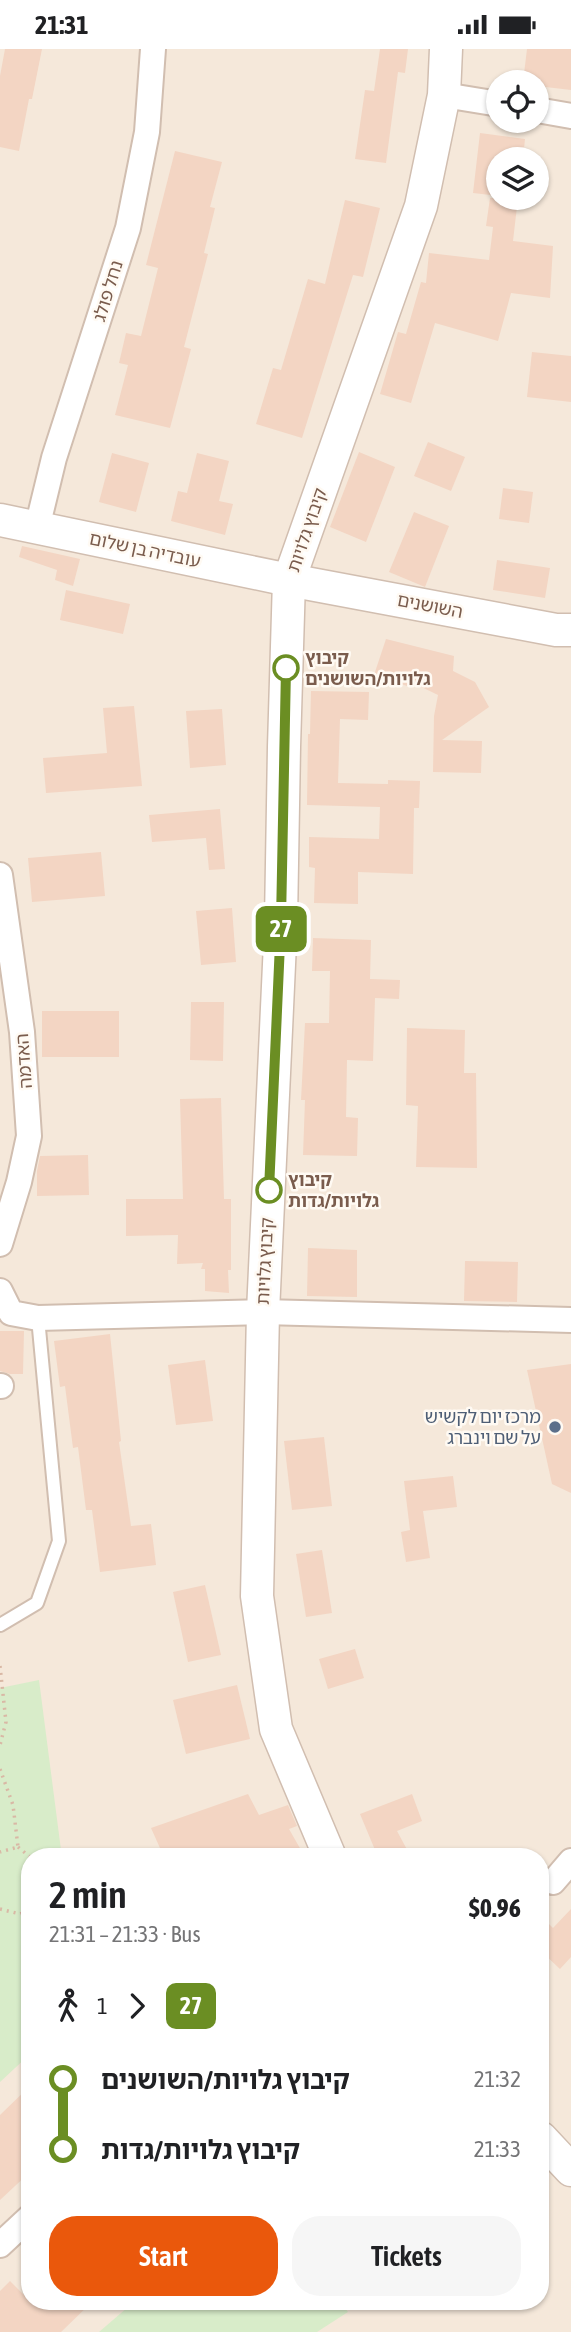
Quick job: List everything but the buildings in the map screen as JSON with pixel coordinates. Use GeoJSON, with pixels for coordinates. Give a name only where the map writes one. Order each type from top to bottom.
{"type":"FeatureCollection","features":[{"type":"Feature","properties":{"kind":"street","name":"נחל פולג"},"geometry":{"type":"LineString","coordinates":[[37,528],[54,458],[128,228],[147,132],[153,49]]}},
{"type":"Feature","properties":{"kind":"street","name":"קיבוץ גלויות"},"geometry":{"type":"LineString","coordinates":[[326,1848],[276,1730],[257,1596],[263,1312],[281,921],[289,580],[421,206],[443,95],[446,49]]}},
{"type":"Feature","properties":{"kind":"street"},"geometry":{"type":"LineString","coordinates":[[443,95],[486,102]]}},
{"type":"Feature","properties":{"kind":"street"},"geometry":{"type":"LineString","coordinates":[[549,112],[571,116]]}},
{"type":"Feature","properties":{"kind":"street","name":"עובדיה בן שלום"},"geometry":{"type":"LineString","coordinates":[[0,520],[289,580]]}},
{"type":"Feature","properties":{"kind":"street","name":"השושנים"},"geometry":{"type":"LineString","coordinates":[[289,580],[571,631]]}},
{"type":"Feature","properties":{"kind":"street","name":"האדמה"},"geometry":{"type":"LineString","coordinates":[[0,875],[22,1032],[29,1136],[19,1182],[0,1244]]}},
{"type":"Feature","properties":{"kind":"street"},"geometry":{"type":"LineString","coordinates":[[0,1291],[11,1313],[38,1318],[263,1312],[571,1321]]}},
{"type":"Feature","properties":{"kind":"street"},"geometry":{"type":"LineString","coordinates":[[553,1882],[571,1861]]}},
{"type":"Feature","properties":{"kind":"street"},"geometry":{"type":"LineString","coordinates":[[549,2147],[571,2170]]}},
{"type":"Feature","properties":{"kind":"street"},"geometry":{"type":"LineString","coordinates":[[0,2245],[21,2225]]}},
{"type":"Feature","properties":{"kind":"lane"},"geometry":{"type":"LineString","coordinates":[[0,1625],[37,1602],[59,1541],[38,1318]]}},
{"type":"Feature","properties":{"kind":"path"},"geometry":{"type":"LineString","coordinates":[[0,1666],[6,1722],[0,1745]]}},
{"type":"Feature","properties":{"kind":"path"},"geometry":{"type":"LineString","coordinates":[[0,1769],[13,1805],[18,1847],[21,1850]]}},
{"type":"Feature","properties":{"kind":"path"},"geometry":{"type":"LineString","coordinates":[[0,1852],[18,1847]]}},
{"type":"Feature","properties":{"kind":"path"},"geometry":{"type":"LineString","coordinates":[[0,1909],[21,1914]]}},
{"type":"Feature","properties":{"kind":"shaded area"},"geometry":{"type":"Polygon","coordinates":[[[0,49],[571,49],[571,2332],[0,2332],[0,49]]]}},
{"type":"Feature","properties":{"kind":"green space"},"geometry":{"type":"Polygon","coordinates":[[[39,1680],[61,1848],[21,1848],[21,2062],[0,2082],[0,1688],[39,1680]]]}},
{"type":"Feature","properties":{"kind":"green space"},"geometry":{"type":"Polygon","coordinates":[[[125,2310],[348,2312],[317,2332],[99,2332],[125,2310]]]}},
{"type":"Feature","properties":{"kind":"bus line","name":"27"},"geometry":{"type":"LineString","coordinates":[[269,1190],[281,921],[286,668]]}},
{"type":"Feature","properties":{"kind":"place","name":"קיבוץ גלויות/השושנים"},"geometry":{"type":"Point","coordinates":[286,668]}},
{"type":"Feature","properties":{"kind":"place","name":"קיבוץ גלויות/גדות"},"geometry":{"type":"Point","coordinates":[269,1190]}},
{"type":"Feature","properties":{"kind":"place","name":"מרכז יום לקשיש על שם וינברג"},"geometry":{"type":"Point","coordinates":[555,1427]}}]}
